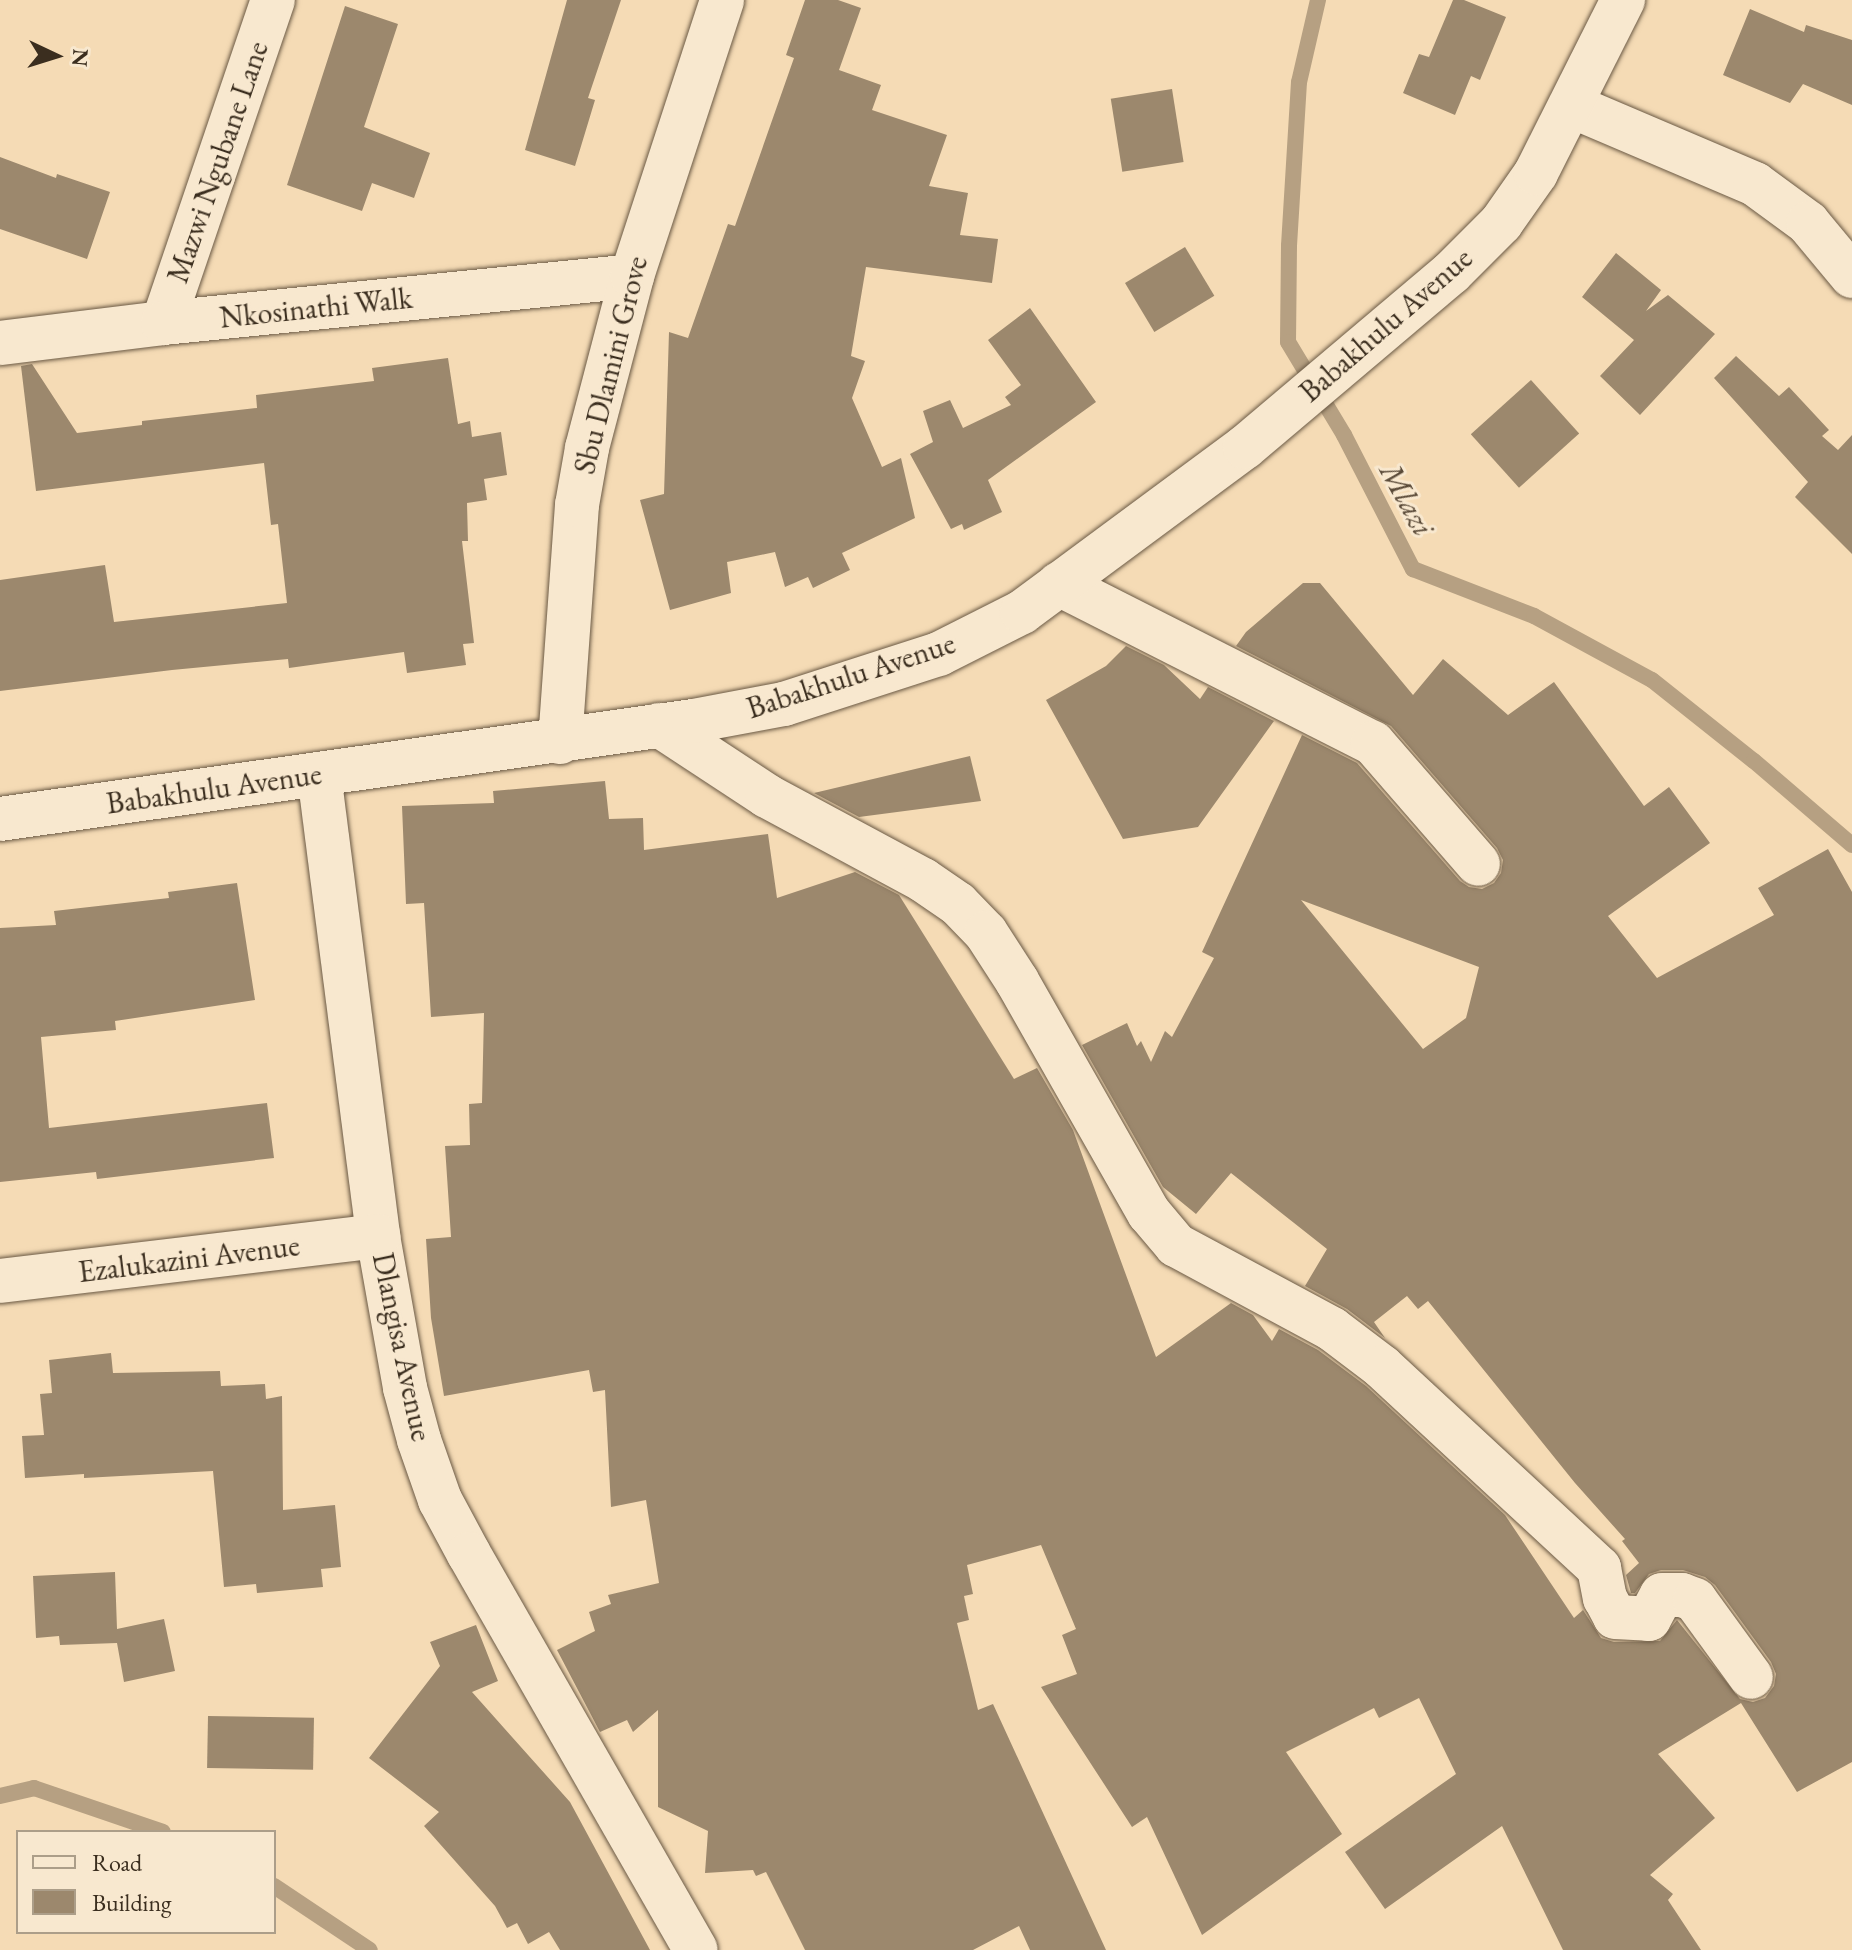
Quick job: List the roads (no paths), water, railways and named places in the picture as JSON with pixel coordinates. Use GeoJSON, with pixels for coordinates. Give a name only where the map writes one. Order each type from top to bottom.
{"type":"FeatureCollection","features":[{"type":"Feature","properties":{"kind":"street","name":"Mazwi Ngubane Lane"},"geometry":{"type":"LineString","coordinates":[[163,323],[273,0]]}},
{"type":"Feature","properties":{"kind":"street","name":"Sbu Dlamini Grove"},"geometry":{"type":"LineString","coordinates":[[560,742],[577,505],[587,448],[632,276],[722,0]]}},
{"type":"Feature","properties":{"kind":"street","name":"Babakhulu Avenue"},"geometry":{"type":"LineString","coordinates":[[0,819],[560,742],[784,704],[939,654],[1022,612],[1245,447],[1451,273],[1501,223],[1536,173],[1623,0]]}},
{"type":"Feature","properties":{"kind":"street"},"geometry":{"type":"LineString","coordinates":[[1572,106],[1755,184],[1808,223],[1852,276]]}},
{"type":"Feature","properties":{"kind":"street","name":"Nkosinathi Walk"},"geometry":{"type":"LineString","coordinates":[[0,343],[163,323],[632,276]]}},
{"type":"Feature","properties":{"kind":"street"},"geometry":{"type":"LineString","coordinates":[[1059,584],[1373,743],[1478,864]]}},
{"type":"Feature","properties":{"kind":"street"},"geometry":{"type":"LineString","coordinates":[[659,725],[767,796],[923,880],[958,904],[986,933],[1017,981],[1149,1213],[1176,1245],[1332,1329],[1382,1367],[1599,1568],[1605,1598],[1615,1617],[1649,1619],[1662,1595],[1682,1595],[1695,1600],[1751,1677]]}},
{"type":"Feature","properties":{"kind":"street","name":"Dlangisa Avenue"},"geometry":{"type":"LineString","coordinates":[[319,774],[378,1236],[405,1388],[440,1500],[696,1950]]}},
{"type":"Feature","properties":{"kind":"street","name":"Ezalukazini Avenue"},"geometry":{"type":"LineString","coordinates":[[0,1281],[378,1236]]}},
{"type":"Feature","properties":{"kind":"waterway","name":"Mlazi"},"geometry":{"type":"LineString","coordinates":[[1318,0],[1299,82],[1289,246],[1288,342],[1344,435],[1413,569],[1534,616],[1652,680],[1754,761],[1852,845]]}},
{"type":"Feature","properties":{"kind":"waterway"},"geometry":{"type":"LineString","coordinates":[[0,1796],[34,1788],[157,1830]]}},
{"type":"Feature","properties":{"kind":"waterway"},"geometry":{"type":"LineString","coordinates":[[276,1887],[370,1950]]}}]}
